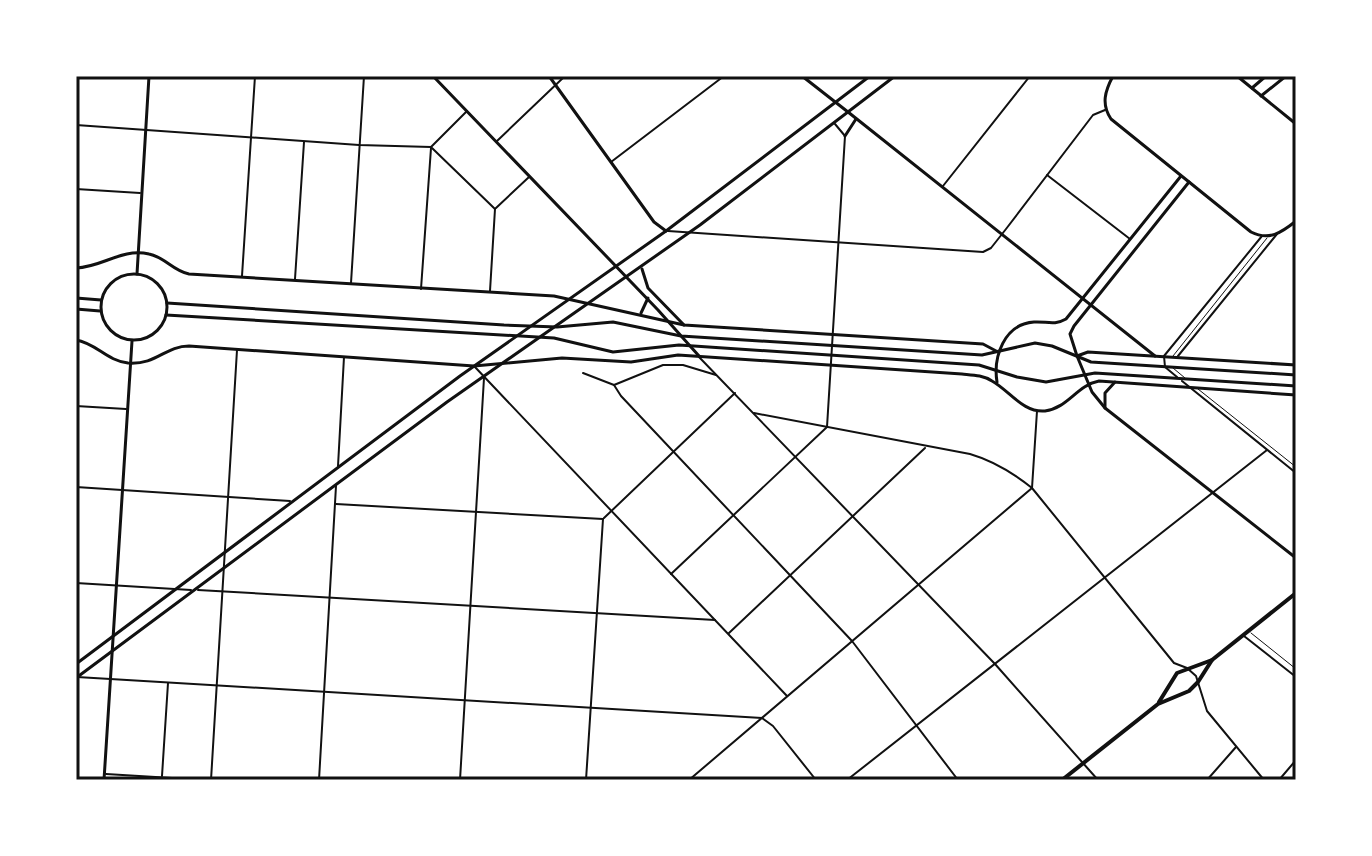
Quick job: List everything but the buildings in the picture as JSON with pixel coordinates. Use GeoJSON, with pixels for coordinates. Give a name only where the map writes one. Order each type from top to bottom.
{"type":"FeatureCollection","features":[{"type":"Feature","properties":{"kind":"main road"},"geometry":{"type":"LineString","coordinates":[[137,274],[149,76]]}},
{"type":"Feature","properties":{"kind":"main road"},"geometry":{"type":"LineString","coordinates":[[433,76],[648,298],[699,356]]}},
{"type":"Feature","properties":{"kind":"main road"},"geometry":{"type":"LineString","coordinates":[[549,76],[654,222],[666,231]]}},
{"type":"Feature","properties":{"kind":"main road"},"geometry":{"type":"LineString","coordinates":[[802,76],[1155,356]]}},
{"type":"Feature","properties":{"kind":"main road"},"geometry":{"type":"LineString","coordinates":[[76,664],[338,466],[666,231],[870,76]]}},
{"type":"Feature","properties":{"kind":"main road"},"geometry":{"type":"LineString","coordinates":[[77,677],[503,363],[691,232],[895,76]]}},
{"type":"Feature","properties":{"kind":"main road"},"geometry":{"type":"LineString","coordinates":[[1113,76],[1104,100],[1105,110],[1115,123],[1251,232],[1269,236],[1296,221]]}},
{"type":"Feature","properties":{"kind":"main road"},"geometry":{"type":"LineString","coordinates":[[1237,76],[1296,124]]}},
{"type":"Feature","properties":{"kind":"main road"},"geometry":{"type":"LineString","coordinates":[[1252,88],[1266,76]]}},
{"type":"Feature","properties":{"kind":"main road"},"geometry":{"type":"LineString","coordinates":[[1261,96],[1286,76]]}},
{"type":"Feature","properties":{"kind":"main road"},"geometry":{"type":"LineString","coordinates":[[845,136],[856,119]]}},
{"type":"Feature","properties":{"kind":"main road"},"geometry":{"type":"LineString","coordinates":[[997,384],[995,369],[998,352],[1008,336],[1022,325],[1062,322],[1181,176]]}},
{"type":"Feature","properties":{"kind":"main road"},"geometry":{"type":"LineString","coordinates":[[1189,182],[1090,304],[1070,334],[1088,384],[1105,408],[1296,558]]}},
{"type":"Feature","properties":{"kind":"main road"},"geometry":{"type":"LineString","coordinates":[[76,268],[96,266],[117,255],[138,253],[159,257],[182,273],[571,298],[684,325],[983,344],[998,352]]}},
{"type":"Feature","properties":{"kind":"main road"},"geometry":{"type":"LineString","coordinates":[[642,267],[648,288],[684,325]]}},
{"type":"Feature","properties":{"kind":"main road"},"geometry":{"type":"LineString","coordinates":[[137,274],[160,287],[167,303],[166,315],[154,333],[132,341],[117,336],[109,329],[100,311],[101,300],[110,284],[118,278],[137,274]]}},
{"type":"Feature","properties":{"kind":"main road"},"geometry":{"type":"LineString","coordinates":[[76,298],[101,300]]}},
{"type":"Feature","properties":{"kind":"main road"},"geometry":{"type":"LineString","coordinates":[[639,314],[648,298]]}},
{"type":"Feature","properties":{"kind":"main road"},"geometry":{"type":"LineString","coordinates":[[167,303],[531,326],[613,322],[681,336],[982,355],[1035,343],[1052,346],[1091,362],[1296,375]]}},
{"type":"Feature","properties":{"kind":"main road"},"geometry":{"type":"LineString","coordinates":[[76,309],[100,311]]}},
{"type":"Feature","properties":{"kind":"main road"},"geometry":{"type":"LineString","coordinates":[[166,315],[541,338],[613,352],[657,346],[689,346],[982,365],[1017,377],[1046,382],[1084,374],[1296,386]]}},
{"type":"Feature","properties":{"kind":"main road"},"geometry":{"type":"LineString","coordinates":[[76,340],[91,344],[113,359],[130,363],[153,361],[181,346],[474,366],[552,358],[621,362],[667,356],[699,356],[974,375],[997,384],[1022,404],[1037,411],[1062,405],[1088,384],[1099,381],[1296,395]]}},
{"type":"Feature","properties":{"kind":"main road"},"geometry":{"type":"LineString","coordinates":[[104,780],[132,341]]}},
{"type":"Feature","properties":{"kind":"main road"},"geometry":{"type":"LineString","coordinates":[[1077,356],[1090,352],[1296,365]]}},
{"type":"Feature","properties":{"kind":"main road"},"geometry":{"type":"LineString","coordinates":[[1105,408],[1106,391],[1115,382]]}},
{"type":"Feature","properties":{"kind":"main road"},"geometry":{"type":"LineString","coordinates":[[1062,780],[1158,704],[1185,693],[1198,682],[1212,660],[1296,593]]}},
{"type":"Feature","properties":{"kind":"main road"},"geometry":{"type":"LineString","coordinates":[[1158,704],[1173,678],[1187,668],[1212,660]]}},
{"type":"Feature","properties":{"kind":"street"},"geometry":{"type":"LineString","coordinates":[[242,277],[255,76]]}},
{"type":"Feature","properties":{"kind":"street"},"geometry":{"type":"LineString","coordinates":[[351,284],[364,76]]}},
{"type":"Feature","properties":{"kind":"street"},"geometry":{"type":"LineString","coordinates":[[497,141],[565,76]]}},
{"type":"Feature","properties":{"kind":"street"},"geometry":{"type":"LineString","coordinates":[[610,163],[724,76]]}},
{"type":"Feature","properties":{"kind":"street"},"geometry":{"type":"LineString","coordinates":[[942,187],[1030,76]]}},
{"type":"Feature","properties":{"kind":"street"},"geometry":{"type":"LineString","coordinates":[[666,231],[983,252],[991,248],[1093,115],[1105,110]]}},
{"type":"Feature","properties":{"kind":"street"},"geometry":{"type":"LineString","coordinates":[[421,289],[431,147],[467,111]]}},
{"type":"Feature","properties":{"kind":"street"},"geometry":{"type":"LineString","coordinates":[[671,574],[827,427],[845,136],[834,123]]}},
{"type":"Feature","properties":{"kind":"street"},"geometry":{"type":"LineString","coordinates":[[76,125],[359,145],[431,147],[495,209]]}},
{"type":"Feature","properties":{"kind":"street"},"geometry":{"type":"LineString","coordinates":[[295,281],[304,141]]}},
{"type":"Feature","properties":{"kind":"street"},"geometry":{"type":"LineString","coordinates":[[1046,174],[1130,239]]}},
{"type":"Feature","properties":{"kind":"street"},"geometry":{"type":"LineString","coordinates":[[490,292],[495,209],[530,176]]}},
{"type":"Feature","properties":{"kind":"street"},"geometry":{"type":"LineString","coordinates":[[76,189],[140,193]]}},
{"type":"Feature","properties":{"kind":"street"},"geometry":{"type":"LineString","coordinates":[[1175,357],[1277,234]]}},
{"type":"Feature","properties":{"kind":"street"},"geometry":{"type":"LineString","coordinates":[[1262,236],[1164,356],[1165,367],[1296,473]]}},
{"type":"Feature","properties":{"kind":"street"},"geometry":{"type":"LineString","coordinates":[[211,780],[238,349]]}},
{"type":"Feature","properties":{"kind":"street"},"geometry":{"type":"LineString","coordinates":[[338,466],[344,356]]}},
{"type":"Feature","properties":{"kind":"street"},"geometry":{"type":"LineString","coordinates":[[699,356],[995,664],[1098,780]]}},
{"type":"Feature","properties":{"kind":"street"},"geometry":{"type":"LineString","coordinates":[[614,385],[654,367],[672,364],[694,367],[717,376]]}},
{"type":"Feature","properties":{"kind":"street"},"geometry":{"type":"LineString","coordinates":[[474,366],[787,696]]}},
{"type":"Feature","properties":{"kind":"street"},"geometry":{"type":"LineString","coordinates":[[583,373],[614,385],[673,452],[852,641],[958,780]]}},
{"type":"Feature","properties":{"kind":"street"},"geometry":{"type":"LineString","coordinates":[[460,780],[484,377]]}},
{"type":"Feature","properties":{"kind":"street"},"geometry":{"type":"LineString","coordinates":[[335,504],[603,519],[735,393]]}},
{"type":"Feature","properties":{"kind":"street"},"geometry":{"type":"LineString","coordinates":[[76,406],[128,409]]}},
{"type":"Feature","properties":{"kind":"street"},"geometry":{"type":"LineString","coordinates":[[689,780],[1032,488],[1037,411]]}},
{"type":"Feature","properties":{"kind":"street"},"geometry":{"type":"LineString","coordinates":[[754,413],[985,459],[1016,475],[1032,488],[1174,663],[1187,668],[1198,682],[1207,711],[1264,780]]}},
{"type":"Feature","properties":{"kind":"street"},"geometry":{"type":"LineString","coordinates":[[728,634],[926,446]]}},
{"type":"Feature","properties":{"kind":"street"},"geometry":{"type":"LineString","coordinates":[[847,780],[1267,450]]}},
{"type":"Feature","properties":{"kind":"street"},"geometry":{"type":"LineString","coordinates":[[319,780],[337,484]]}},
{"type":"Feature","properties":{"kind":"street"},"geometry":{"type":"LineString","coordinates":[[76,487],[292,501]]}},
{"type":"Feature","properties":{"kind":"street"},"geometry":{"type":"LineString","coordinates":[[586,780],[603,519]]}},
{"type":"Feature","properties":{"kind":"street"},"geometry":{"type":"LineString","coordinates":[[76,583],[715,620]]}},
{"type":"Feature","properties":{"kind":"street"},"geometry":{"type":"LineString","coordinates":[[1243,635],[1296,677]]}},
{"type":"Feature","properties":{"kind":"street"},"geometry":{"type":"LineString","coordinates":[[77,677],[762,718],[773,726],[816,780]]}},
{"type":"Feature","properties":{"kind":"street"},"geometry":{"type":"LineString","coordinates":[[162,777],[168,683]]}},
{"type":"Feature","properties":{"kind":"street"},"geometry":{"type":"LineString","coordinates":[[1207,780],[1236,747]]}},
{"type":"Feature","properties":{"kind":"street"},"geometry":{"type":"LineString","coordinates":[[1279,780],[1296,760]]}},
{"type":"Feature","properties":{"kind":"street"},"geometry":{"type":"LineString","coordinates":[[104,774],[205,780]]}},
{"type":"Feature","properties":{"kind":"lane"},"geometry":{"type":"LineString","coordinates":[[1269,236],[1175,357],[1172,367],[1296,467]]}},
{"type":"Feature","properties":{"kind":"lane"},"geometry":{"type":"LineString","coordinates":[[1249,631],[1296,669]]}}]}
